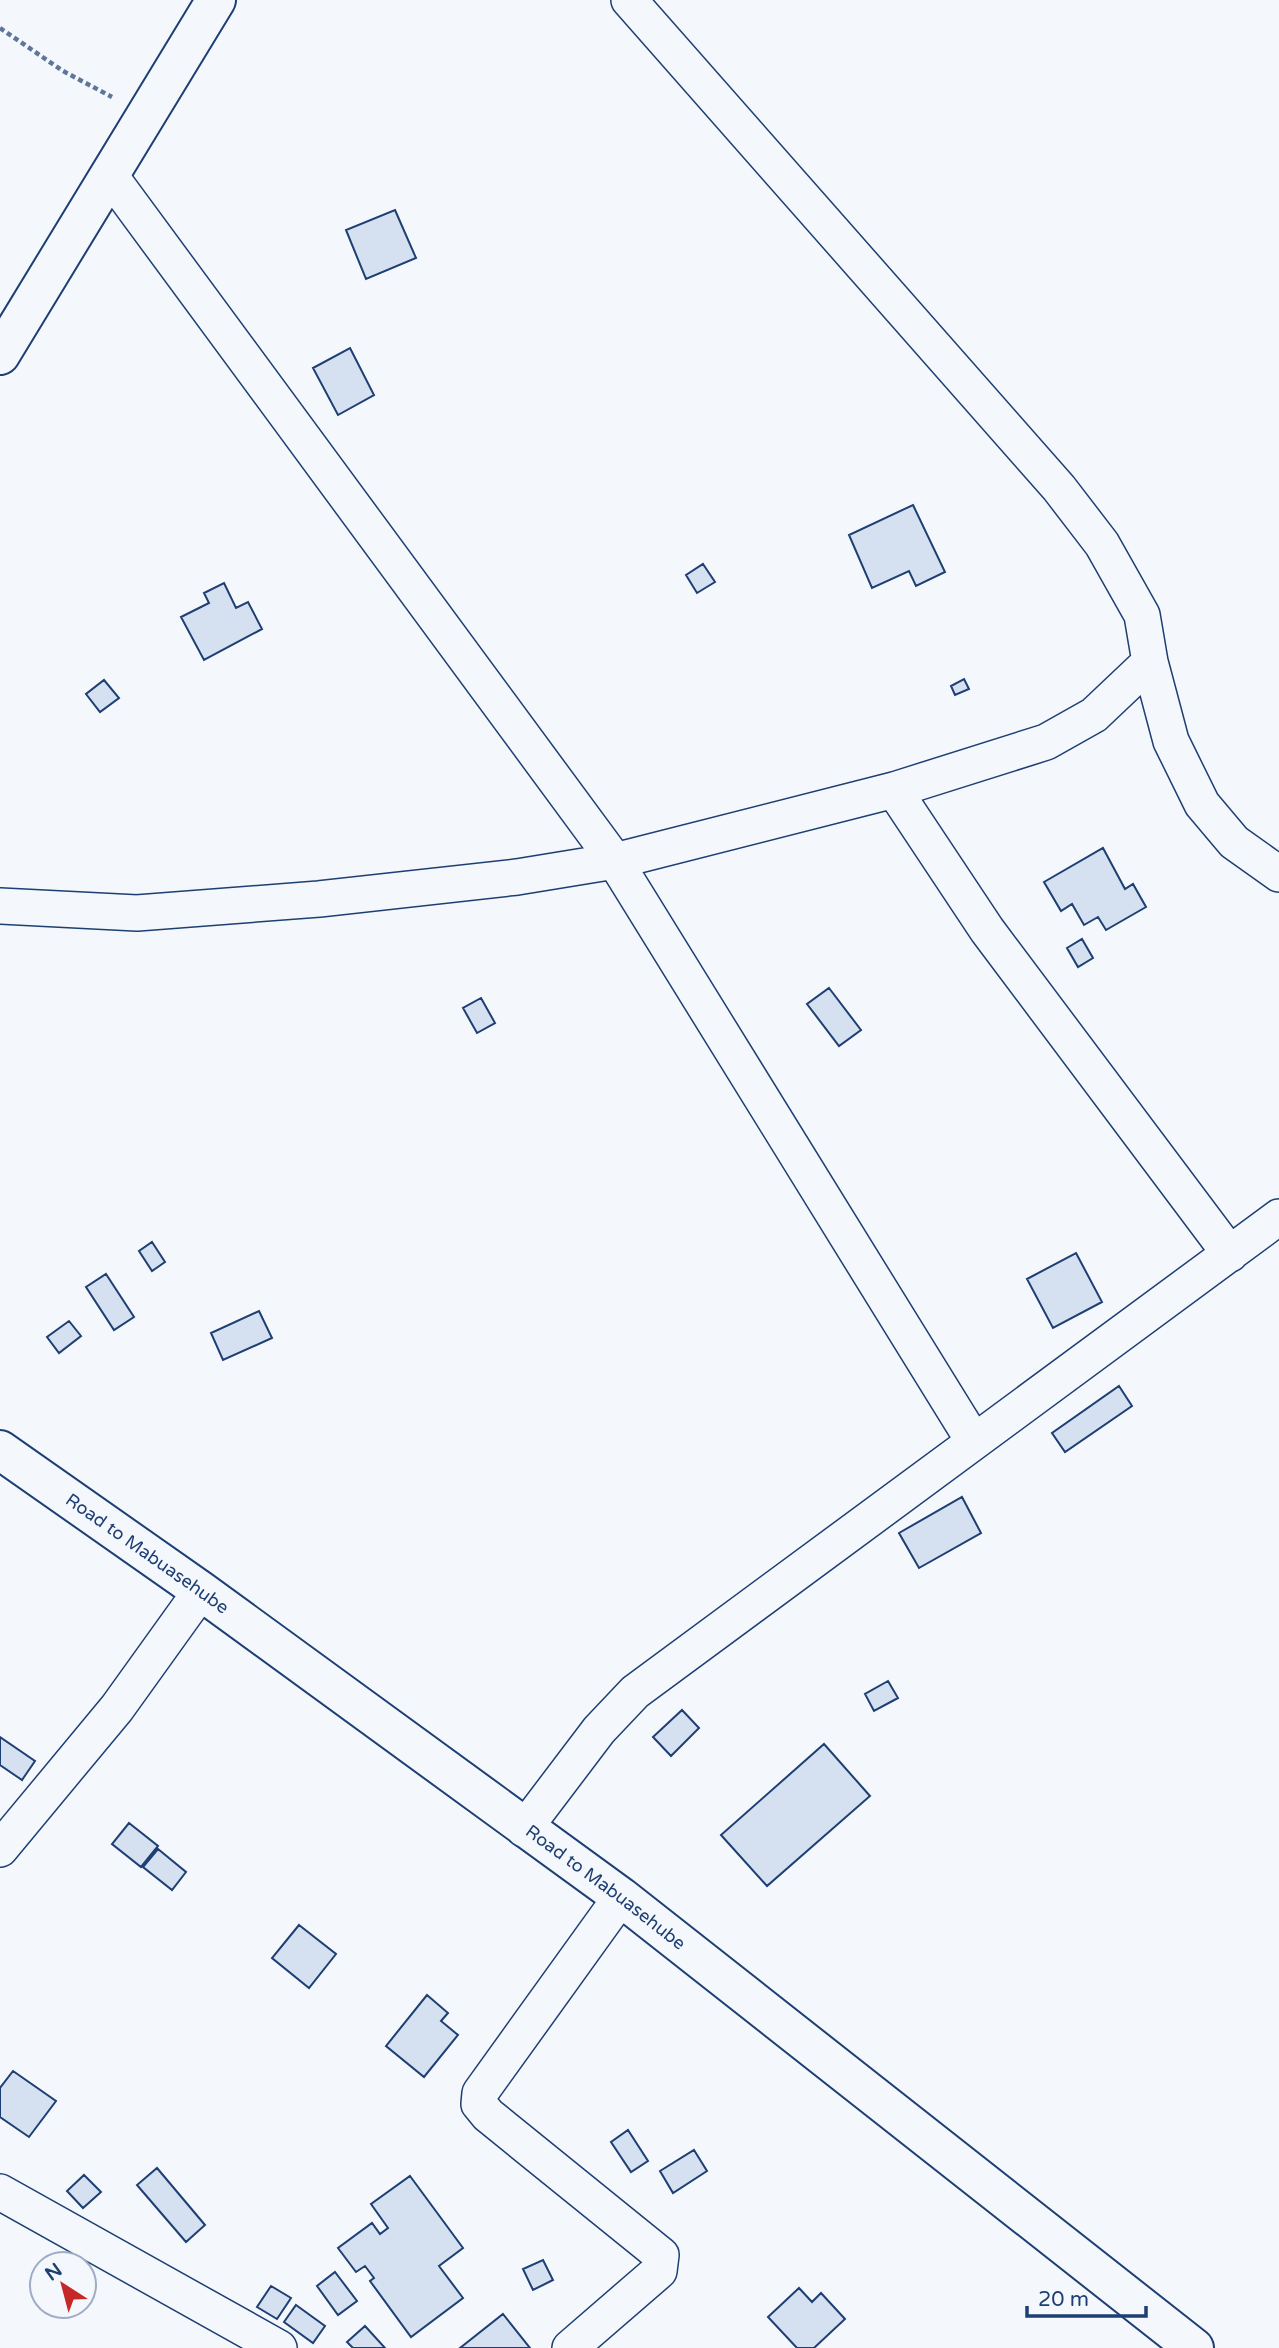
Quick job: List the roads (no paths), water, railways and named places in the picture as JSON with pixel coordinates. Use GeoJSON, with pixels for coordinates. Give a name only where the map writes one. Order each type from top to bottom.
{"type":"FeatureCollection","features":[{"type":"Feature","properties":{"kind":"main road"},"geometry":{"type":"LineString","coordinates":[[0,355],[111,177],[216,0]]}},
{"type":"Feature","properties":{"kind":"main road","name":"Road to Mabuasehube"},"geometry":{"type":"LineString","coordinates":[[0,1450],[201,1591],[524,1829],[621,1897],[1194,2348]]}},
{"type":"Feature","properties":{"kind":"street"},"geometry":{"type":"LineString","coordinates":[[629,0],[1059,488],[1102,544],[1142,615],[1150,662],[1171,741],[1202,804],[1234,842],[1279,874]]}},
{"type":"Feature","properties":{"kind":"street"},"geometry":{"type":"LineString","coordinates":[[111,177],[615,861],[973,1440]]}},
{"type":"Feature","properties":{"kind":"street"},"geometry":{"type":"LineString","coordinates":[[0,906],[151,912],[319,899],[517,877],[615,861],[894,790],[1045,743],[1094,715],[1150,662]]}},
{"type":"Feature","properties":{"kind":"street"},"geometry":{"type":"LineString","coordinates":[[894,790],[988,930],[1230,1254]]}},
{"type":"Feature","properties":{"kind":"street"},"geometry":{"type":"LineString","coordinates":[[524,1829],[598,1730],[635,1692],[973,1440],[1279,1217]]}},
{"type":"Feature","properties":{"kind":"street"},"geometry":{"type":"LineString","coordinates":[[0,1849],[117,1708],[201,1591]]}},
{"type":"Feature","properties":{"kind":"street"},"geometry":{"type":"LineString","coordinates":[[570,2348],[659,2271],[661,2255],[488,2115],[479,2104],[480,2093],[621,1897]]}},
{"type":"Feature","properties":{"kind":"street"},"geometry":{"type":"LineString","coordinates":[[0,2192],[279,2348]]}}]}
